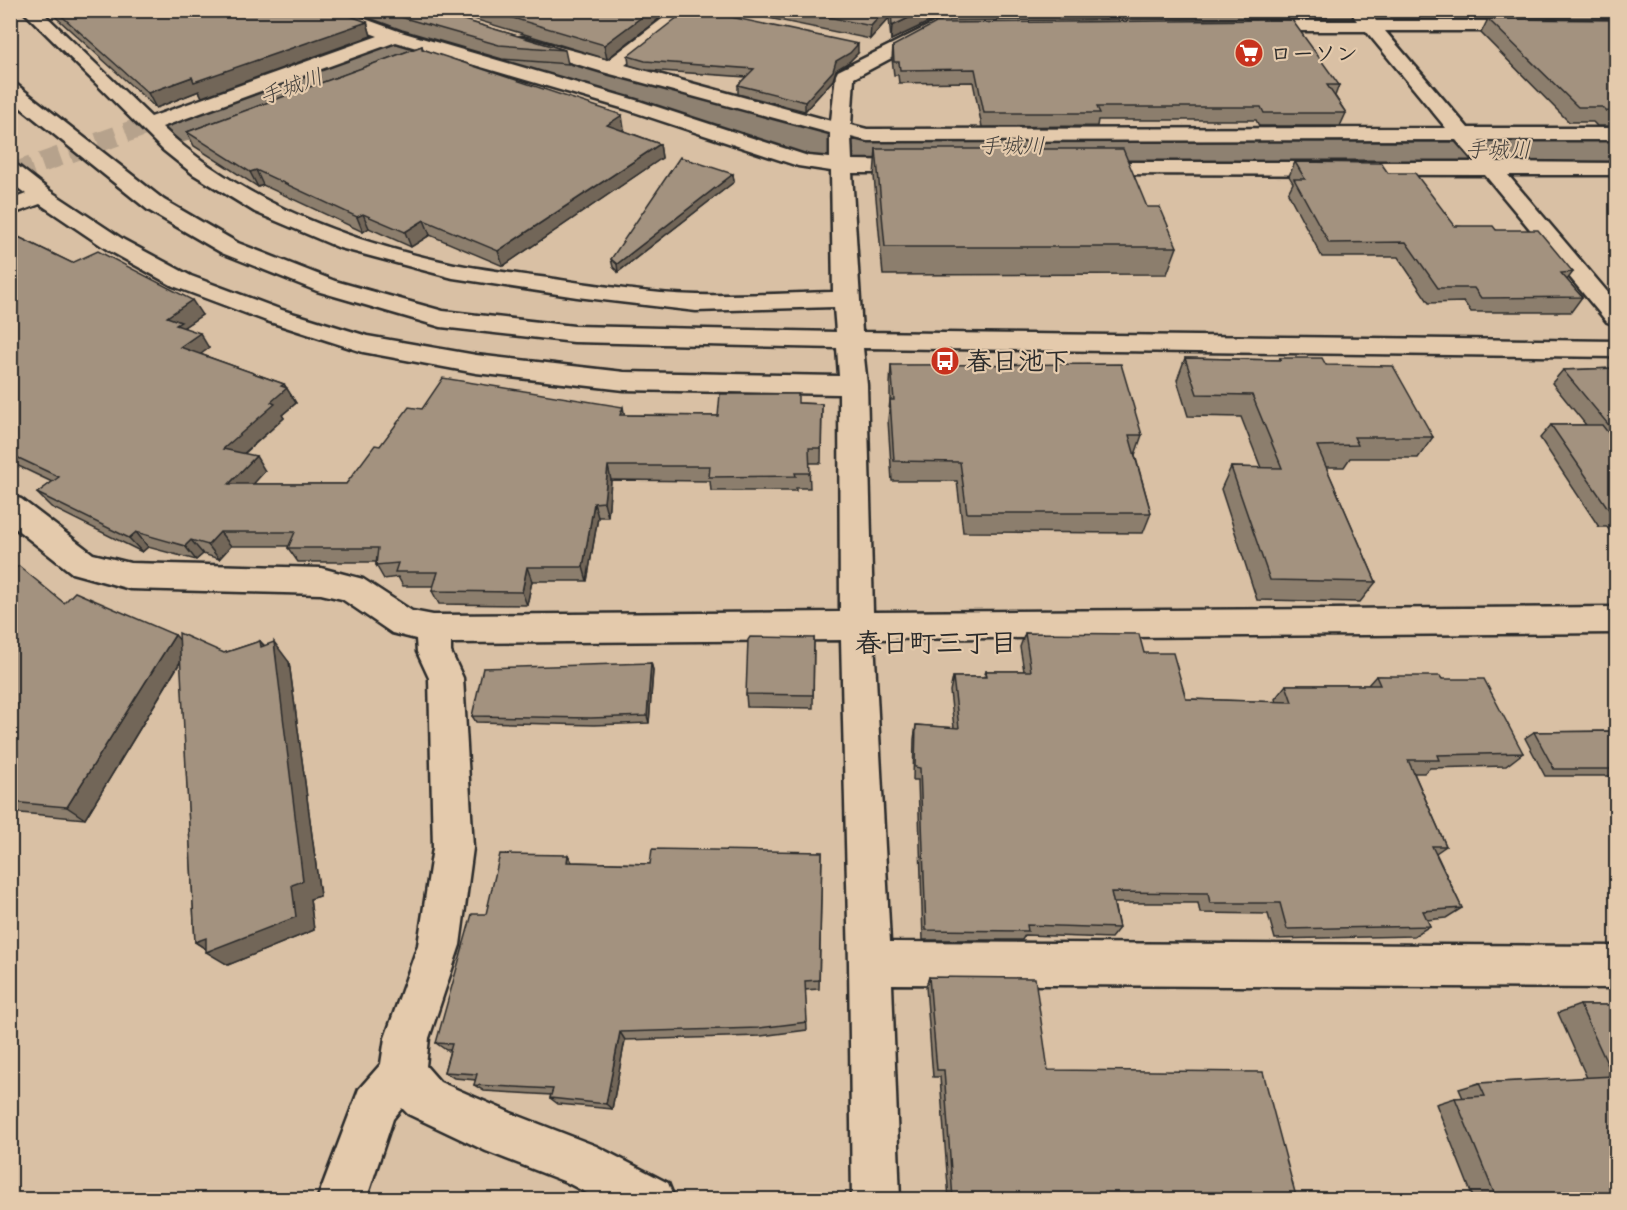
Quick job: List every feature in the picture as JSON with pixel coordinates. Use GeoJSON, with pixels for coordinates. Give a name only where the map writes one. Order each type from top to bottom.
{"type":"FeatureCollection","features":[{"type":"Feature","properties":{"kind":"street"},"geometry":{"type":"LineString","coordinates":[[30,10],[150,124],[170,146],[201,169],[263,207],[348,243],[453,271],[577,290],[696,303],[846,299]]}},
{"type":"Feature","properties":{"kind":"street"},"geometry":{"type":"LineString","coordinates":[[290,10],[368,19],[395,36],[632,105],[805,162],[867,135],[1466,138],[1617,134]]}},
{"type":"Feature","properties":{"kind":"street"},"geometry":{"type":"LineString","coordinates":[[610,69],[692,11]]}},
{"type":"Feature","properties":{"kind":"street"},"geometry":{"type":"LineString","coordinates":[[1364,18],[1617,317]]}},
{"type":"Feature","properties":{"kind":"street"},"geometry":{"type":"LineString","coordinates":[[1227,26],[1364,18],[1617,26]]}},
{"type":"Feature","properties":{"kind":"street"},"geometry":{"type":"LineString","coordinates":[[876,1200],[870,963],[857,626],[853,385],[846,299],[841,148],[845,75],[931,28],[954,28]]}},
{"type":"Feature","properties":{"kind":"street"},"geometry":{"type":"LineString","coordinates":[[150,124],[395,36]]}},
{"type":"Feature","properties":{"kind":"street"},"geometry":{"type":"LineString","coordinates":[[501,36],[610,69],[841,148],[937,167]]}},
{"type":"Feature","properties":{"kind":"street"},"geometry":{"type":"LineString","coordinates":[[863,46],[887,51]]}},
{"type":"Feature","properties":{"kind":"street"},"geometry":{"type":"LineString","coordinates":[[402,60],[435,48]]}},
{"type":"Feature","properties":{"kind":"street"},"geometry":{"type":"LineString","coordinates":[[10,89],[156,206],[230,248],[326,286],[441,319],[574,334],[850,340],[1617,349]]}},
{"type":"Feature","properties":{"kind":"street"},"geometry":{"type":"LineString","coordinates":[[170,146],[192,138]]}},
{"type":"Feature","properties":{"kind":"street"},"geometry":{"type":"LineString","coordinates":[[1067,167],[1491,166],[1617,169]]}},
{"type":"Feature","properties":{"kind":"street"},"geometry":{"type":"LineString","coordinates":[[11,172],[42,196],[116,245],[182,281],[273,315],[363,344],[476,364],[624,381],[853,385]]}},
{"type":"Feature","properties":{"kind":"street"},"geometry":{"type":"LineString","coordinates":[[10,208],[42,196]]}},
{"type":"Feature","properties":{"kind":"street"},"geometry":{"type":"LineString","coordinates":[[10,507],[83,564],[130,576],[321,580],[351,588],[404,623],[433,629],[1617,620]]}},
{"type":"Feature","properties":{"kind":"street"},"geometry":{"type":"LineString","coordinates":[[341,1200],[375,1105],[402,1074],[407,1038],[439,945],[453,848],[446,678],[434,652],[433,629]]}},
{"type":"Feature","properties":{"kind":"street"},"geometry":{"type":"LineString","coordinates":[[870,963],[1617,967]]}},
{"type":"Feature","properties":{"kind":"street"},"geometry":{"type":"LineString","coordinates":[[402,1074],[424,1098],[503,1134],[579,1163],[651,1200]]}},
{"type":"Feature","properties":{"kind":"building"},"geometry":{"type":"Polygon","coordinates":[[[55,10],[334,10],[367,22],[194,82],[192,77],[148,93],[55,10]]]}},
{"type":"Feature","properties":{"kind":"building"},"geometry":{"type":"Polygon","coordinates":[[[381,10],[430,10],[565,50],[499,45],[381,10]]]}},
{"type":"Feature","properties":{"kind":"building"},"geometry":{"type":"Polygon","coordinates":[[[486,10],[651,10],[604,45],[486,10]]]}},
{"type":"Feature","properties":{"kind":"building"},"geometry":{"type":"Polygon","coordinates":[[[687,10],[698,10],[858,44],[850,53],[836,61],[833,71],[805,102],[738,85],[754,69],[645,61],[628,56],[687,10]]]}},
{"type":"Feature","properties":{"kind":"building"},"geometry":{"type":"Polygon","coordinates":[[[795,10],[885,10],[871,26],[795,10]]]}},
{"type":"Feature","properties":{"kind":"building"},"geometry":{"type":"Polygon","coordinates":[[[891,10],[925,10],[892,26],[891,10]]]}},
{"type":"Feature","properties":{"kind":"building"},"geometry":{"type":"Polygon","coordinates":[[[1488,19],[1617,20],[1617,112],[1606,111],[1602,107],[1578,107],[1488,19]]]}},
{"type":"Feature","properties":{"kind":"building"},"geometry":{"type":"Polygon","coordinates":[[[1292,20],[1339,85],[1327,85],[1346,113],[1264,113],[1261,107],[1097,107],[1100,113],[984,113],[975,69],[900,70],[899,62],[894,62],[893,46],[936,23],[1292,20]]]}},
{"type":"Feature","properties":{"kind":"building"},"geometry":{"type":"Polygon","coordinates":[[[422,46],[422,49],[622,115],[607,125],[660,144],[498,251],[424,220],[405,232],[363,214],[357,217],[256,170],[250,172],[187,132],[422,46]]]}},
{"type":"Feature","properties":{"kind":"building"},"geometry":{"type":"Polygon","coordinates":[[[876,149],[1123,149],[1147,207],[1160,207],[1177,247],[885,247],[876,149]]]}},
{"type":"Feature","properties":{"kind":"building"},"geometry":{"type":"Polygon","coordinates":[[[680,157],[733,174],[617,264],[611,259],[680,157]]]}},
{"type":"Feature","properties":{"kind":"building"},"geometry":{"type":"Polygon","coordinates":[[[1295,162],[1381,163],[1388,173],[1415,173],[1455,226],[1493,226],[1496,230],[1538,230],[1573,272],[1561,273],[1582,297],[1481,298],[1474,288],[1438,288],[1406,242],[1329,243],[1294,179],[1305,179],[1295,162]]]}},
{"type":"Feature","properties":{"kind":"building"},"geometry":{"type":"Polygon","coordinates":[[[10,233],[72,263],[98,251],[192,300],[167,317],[181,322],[176,325],[200,333],[180,347],[284,384],[281,386],[287,388],[271,402],[275,404],[223,449],[256,456],[229,484],[346,484],[375,445],[380,446],[409,407],[422,409],[443,378],[623,407],[620,415],[718,416],[720,394],[798,394],[798,403],[822,404],[821,448],[809,448],[810,473],[795,473],[796,476],[709,477],[710,466],[608,466],[604,502],[594,503],[583,567],[527,567],[522,592],[432,591],[438,572],[395,572],[398,563],[376,565],[378,548],[288,548],[295,532],[220,532],[208,545],[191,540],[185,546],[136,532],[129,538],[37,493],[59,477],[10,454],[10,233]]]}},
{"type":"Feature","properties":{"kind":"building"},"geometry":{"type":"Polygon","coordinates":[[[1185,358],[1281,360],[1280,358],[1322,358],[1326,365],[1393,366],[1433,437],[1354,437],[1358,445],[1317,446],[1376,582],[1270,580],[1231,467],[1282,468],[1252,395],[1197,394],[1185,358]]]}},
{"type":"Feature","properties":{"kind":"building"},"geometry":{"type":"Polygon","coordinates":[[[1121,364],[1142,435],[1129,435],[1151,513],[967,513],[960,462],[894,461],[890,400],[894,400],[891,365],[1121,364]]]}},
{"type":"Feature","properties":{"kind":"building"},"geometry":{"type":"Polygon","coordinates":[[[1617,368],[1617,435],[1563,370],[1617,368]]]}},
{"type":"Feature","properties":{"kind":"building"},"geometry":{"type":"Polygon","coordinates":[[[1551,425],[1602,425],[1617,444],[1617,514],[1612,514],[1551,425]]]}},
{"type":"Feature","properties":{"kind":"building"},"geometry":{"type":"Polygon","coordinates":[[[19,566],[64,603],[75,592],[175,635],[67,807],[10,802],[10,568],[13,570],[19,566]]]}},
{"type":"Feature","properties":{"kind":"building"},"geometry":{"type":"Polygon","coordinates":[[[179,633],[224,653],[260,641],[261,647],[274,642],[303,881],[292,885],[296,917],[206,952],[206,938],[195,942],[179,633]]]}},
{"type":"Feature","properties":{"kind":"building"},"geometry":{"type":"Polygon","coordinates":[[[1025,633],[1139,634],[1144,653],[1173,653],[1186,699],[1292,702],[1286,685],[1380,685],[1376,676],[1484,679],[1523,753],[1437,755],[1439,760],[1408,760],[1446,846],[1432,846],[1462,908],[1423,911],[1430,926],[1287,929],[1280,903],[1210,903],[1208,893],[1111,892],[1119,928],[1027,925],[1028,931],[926,930],[920,768],[915,767],[916,725],[959,728],[953,677],[987,677],[986,671],[1031,671],[1025,633]]]}},
{"type":"Feature","properties":{"kind":"building"},"geometry":{"type":"Polygon","coordinates":[[[750,637],[814,638],[813,695],[746,694],[750,637]]]}},
{"type":"Feature","properties":{"kind":"building"},"geometry":{"type":"Polygon","coordinates":[[[651,663],[647,716],[591,718],[472,716],[483,668],[651,663]]]}},
{"type":"Feature","properties":{"kind":"building"},"geometry":{"type":"Polygon","coordinates":[[[1617,731],[1617,769],[1554,769],[1534,732],[1617,731]]]}},
{"type":"Feature","properties":{"kind":"building"},"geometry":{"type":"Polygon","coordinates":[[[652,849],[822,852],[819,980],[805,981],[807,1022],[759,1028],[620,1032],[606,1104],[550,1098],[553,1089],[474,1085],[477,1074],[444,1072],[452,1044],[436,1043],[472,914],[486,914],[500,854],[568,855],[567,862],[650,864],[652,849]]]}},
{"type":"Feature","properties":{"kind":"building"},"geometry":{"type":"Polygon","coordinates":[[[929,977],[1035,978],[1048,1070],[1263,1072],[1297,1200],[953,1200],[944,1070],[937,1070],[929,977]]]}},
{"type":"Feature","properties":{"kind":"building"},"geometry":{"type":"Polygon","coordinates":[[[1580,1005],[1617,1005],[1617,1200],[1497,1200],[1455,1098],[1485,1096],[1479,1083],[1613,1076],[1580,1005]]]}},
{"type":"Feature","properties":{"kind":"waterway","name":"手城川"},"geometry":{"type":"LineString","coordinates":[[429,35],[440,31],[808,144],[1413,150],[1616,149]]}},
{"type":"Feature","properties":{"kind":"waterway","name":"手城川"},"geometry":{"type":"LineString","coordinates":[[180,127],[402,45]]}},
{"type":"Feature","properties":{"kind":"tunnel"},"geometry":{"type":"LineString","coordinates":[[13,173],[150,124]]}},
{"type":"Feature","properties":{"kind":"place","name":"ローソン"},"geometry":{"type":"Point","coordinates":[1249,53]}},
{"type":"Feature","properties":{"kind":"place","name":"春日池下"},"geometry":{"type":"Point","coordinates":[945,361]}},
{"type":"Feature","properties":{"kind":"district","name":"春日町三丁目"},"geometry":{"type":"Point","coordinates":[936,643]}}]}
